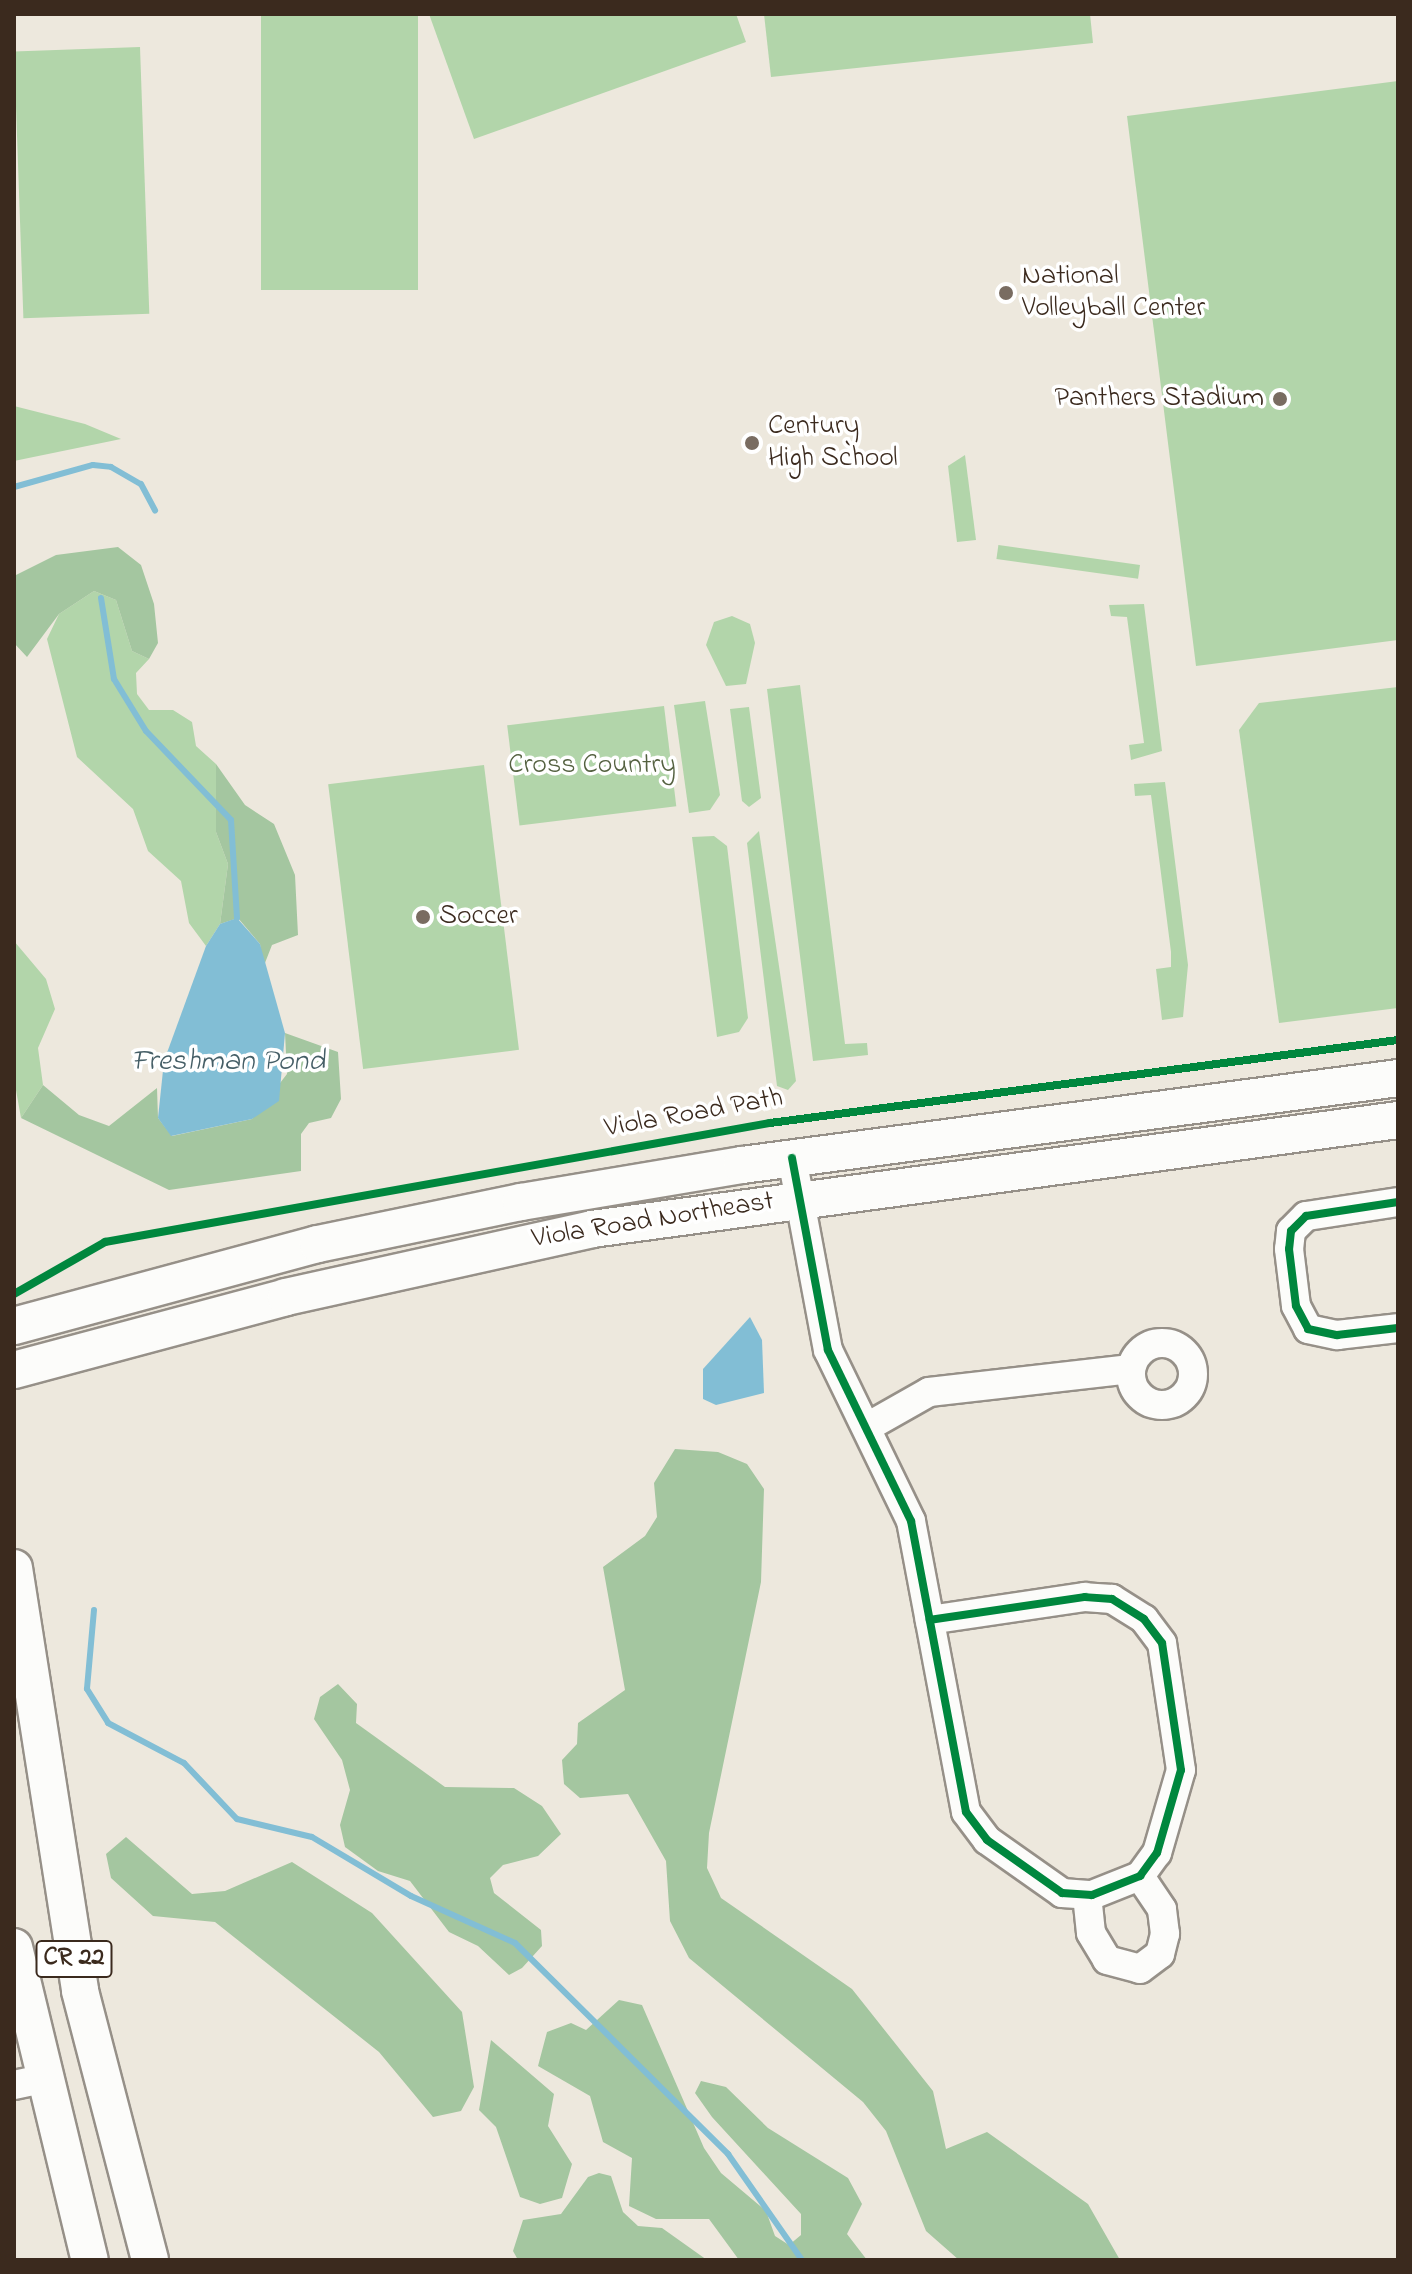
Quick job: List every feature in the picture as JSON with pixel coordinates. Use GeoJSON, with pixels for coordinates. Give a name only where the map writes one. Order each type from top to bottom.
{"type":"FeatureCollection","features":[{"type":"Feature","properties":{"kind":"main road","name":"Viola Road Northeast"},"geometry":{"type":"LineString","coordinates":[[14,1326],[438,1217],[792,1158],[1398,1078]]}},
{"type":"Feature","properties":{"kind":"main road","name":"Viola Road Northeast"},"geometry":{"type":"LineString","coordinates":[[14,1370],[502,1246],[798,1198],[1398,1120]]}},
{"type":"Feature","properties":{"kind":"main road","name":"CR 22"},"geometry":{"type":"LineString","coordinates":[[14,1568],[80,1991],[150,2260]]}},
{"type":"Feature","properties":{"kind":"main road","name":"CR 22"},"geometry":{"type":"LineString","coordinates":[[14,1947],[28,2082],[90,2260]]}},
{"type":"Feature","properties":{"kind":"street"},"geometry":{"type":"LineString","coordinates":[[792,1158],[828,1350],[869,1426],[911,1521],[966,1812],[987,1840],[1037,1882],[1087,1895],[1140,1876],[1157,1853],[1181,1770],[1162,1643],[1144,1619],[1112,1599],[1085,1597],[930,1620]]}},
{"type":"Feature","properties":{"kind":"street"},"geometry":{"type":"LineString","coordinates":[[1398,1202],[1306,1216],[1291,1231],[1289,1249],[1296,1306],[1308,1329],[1337,1335],[1398,1328]]}},
{"type":"Feature","properties":{"kind":"street"},"geometry":{"type":"LineString","coordinates":[[869,1426],[929,1392],[1131,1369]]}},
{"type":"Feature","properties":{"kind":"street"},"geometry":{"type":"LineString","coordinates":[[1087,1895],[1091,1933],[1107,1960],[1140,1969],[1160,1954],[1165,1934],[1162,1909],[1140,1876]]}},
{"type":"Feature","properties":{"kind":"green space"},"geometry":{"type":"Polygon","coordinates":[[[261,14],[418,14],[418,290],[261,290],[261,14]]]}},
{"type":"Feature","properties":{"kind":"green space"},"geometry":{"type":"Polygon","coordinates":[[[429,14],[736,14],[746,42],[474,139],[429,14]]]}},
{"type":"Feature","properties":{"kind":"green space"},"geometry":{"type":"Polygon","coordinates":[[[764,14],[1090,14],[1093,43],[771,77],[764,14]]]}},
{"type":"Feature","properties":{"kind":"green space"},"geometry":{"type":"Polygon","coordinates":[[[140,47],[149,314],[23,318],[14,51],[140,47]]]}},
{"type":"Feature","properties":{"kind":"green space","name":"Panthers Stadium"},"geometry":{"type":"Polygon","coordinates":[[[1398,81],[1398,640],[1196,666],[1127,116],[1398,81]]]}},
{"type":"Feature","properties":{"kind":"green space"},"geometry":{"type":"Polygon","coordinates":[[[14,406],[85,424],[121,439],[14,461],[14,406]]]}},
{"type":"Feature","properties":{"kind":"green space"},"geometry":{"type":"Polygon","coordinates":[[[965,455],[976,540],[957,542],[948,466],[965,455]]]}},
{"type":"Feature","properties":{"kind":"green space"},"geometry":{"type":"Polygon","coordinates":[[[998,545],[1140,565],[1138,579],[996,559],[998,545]]]}},
{"type":"Feature","properties":{"kind":"green space"},"geometry":{"type":"Polygon","coordinates":[[[118,547],[141,565],[154,604],[158,643],[149,659],[132,651],[116,600],[94,591],[59,614],[27,657],[14,643],[14,576],[56,555],[118,547]]]}},
{"type":"Feature","properties":{"kind":"green space"},"geometry":{"type":"Polygon","coordinates":[[[94,591],[116,600],[132,651],[149,659],[136,673],[137,694],[149,710],[173,710],[192,722],[196,746],[216,764],[216,832],[228,864],[220,924],[206,946],[189,923],[181,881],[148,851],[133,809],[77,757],[47,639],[59,614],[94,591]]]}},
{"type":"Feature","properties":{"kind":"green space"},"geometry":{"type":"Polygon","coordinates":[[[1144,604],[1162,751],[1131,760],[1129,745],[1144,743],[1127,617],[1111,616],[1109,605],[1144,604]]]}},
{"type":"Feature","properties":{"kind":"green space"},"geometry":{"type":"Polygon","coordinates":[[[732,616],[750,624],[755,643],[746,684],[726,686],[706,645],[714,622],[732,616]]]}},
{"type":"Feature","properties":{"kind":"green space"},"geometry":{"type":"Polygon","coordinates":[[[800,685],[845,1044],[867,1043],[868,1055],[813,1061],[767,689],[800,685]]]}},
{"type":"Feature","properties":{"kind":"green space"},"geometry":{"type":"Polygon","coordinates":[[[1398,687],[1398,1008],[1279,1023],[1239,730],[1259,703],[1398,687]]]}},
{"type":"Feature","properties":{"kind":"green space"},"geometry":{"type":"Polygon","coordinates":[[[705,701],[720,795],[710,810],[689,813],[674,705],[705,701]]]}},
{"type":"Feature","properties":{"kind":"green space","name":"Cross Country"},"geometry":{"type":"Polygon","coordinates":[[[664,706],[676,806],[519,826],[507,725],[664,706]]]}},
{"type":"Feature","properties":{"kind":"green space"},"geometry":{"type":"Polygon","coordinates":[[[749,707],[761,798],[749,807],[742,801],[730,709],[749,707]]]}},
{"type":"Feature","properties":{"kind":"green space"},"geometry":{"type":"Polygon","coordinates":[[[216,764],[245,805],[274,824],[295,875],[298,935],[272,945],[263,968],[260,944],[238,918],[220,924],[228,864],[216,832],[216,764]]]}},
{"type":"Feature","properties":{"kind":"green space","name":"Soccer"},"geometry":{"type":"Polygon","coordinates":[[[484,765],[519,1050],[363,1069],[328,784],[484,765]]]}},
{"type":"Feature","properties":{"kind":"green space"},"geometry":{"type":"Polygon","coordinates":[[[1165,782],[1188,965],[1183,1017],[1162,1020],[1156,969],[1171,967],[1171,952],[1151,795],[1135,796],[1134,784],[1165,782]]]}},
{"type":"Feature","properties":{"kind":"green space"},"geometry":{"type":"Polygon","coordinates":[[[759,831],[796,1081],[788,1090],[777,1086],[747,843],[759,831]]]}},
{"type":"Feature","properties":{"kind":"green space"},"geometry":{"type":"Polygon","coordinates":[[[714,836],[727,846],[748,1018],[739,1032],[717,1037],[692,837],[714,836]]]}},
{"type":"Feature","properties":{"kind":"green space"},"geometry":{"type":"Polygon","coordinates":[[[14,941],[46,979],[55,1009],[38,1048],[43,1085],[21,1118],[14,1079],[14,941]]]}},
{"type":"Feature","properties":{"kind":"green space"},"geometry":{"type":"Polygon","coordinates":[[[285,1033],[338,1052],[341,1099],[331,1118],[309,1123],[301,1134],[301,1171],[169,1190],[21,1118],[43,1085],[79,1115],[109,1126],[157,1088],[158,1118],[172,1136],[252,1119],[287,1074],[285,1033]]]}},
{"type":"Feature","properties":{"kind":"green space"},"geometry":{"type":"Polygon","coordinates":[[[675,1449],[718,1452],[747,1464],[764,1489],[761,1582],[709,1833],[707,1868],[721,1898],[852,1989],[933,2091],[946,2149],[987,2132],[1088,2204],[1120,2260],[959,2260],[926,2231],[886,2131],[863,2102],[689,1958],[670,1921],[666,1861],[628,1794],[580,1798],[564,1784],[562,1760],[577,1744],[578,1723],[625,1690],[603,1567],[645,1536],[657,1517],[654,1483],[675,1449]]]}},
{"type":"Feature","properties":{"kind":"green space"},"geometry":{"type":"Polygon","coordinates":[[[338,1684],[357,1704],[356,1723],[445,1787],[514,1788],[542,1806],[561,1834],[538,1856],[503,1865],[490,1878],[494,1893],[541,1930],[542,1946],[522,1968],[509,1975],[478,1946],[449,1932],[410,1881],[378,1871],[345,1847],[340,1825],[350,1790],[342,1760],[314,1719],[320,1697],[338,1684]]]}},
{"type":"Feature","properties":{"kind":"green space"},"geometry":{"type":"Polygon","coordinates":[[[126,1837],[192,1894],[225,1891],[292,1862],[372,1913],[462,2012],[474,2087],[461,2111],[433,2117],[379,2052],[215,1922],[153,1916],[111,1878],[106,1854],[126,1837]]]}},
{"type":"Feature","properties":{"kind":"green space"},"geometry":{"type":"Polygon","coordinates":[[[619,2000],[642,2005],[704,2148],[721,2173],[766,2211],[775,2236],[789,2245],[801,2235],[801,2214],[712,2117],[695,2093],[701,2081],[726,2087],[768,2128],[848,2178],[862,2204],[847,2234],[867,2260],[739,2260],[709,2219],[656,2219],[629,2206],[632,2158],[603,2142],[590,2096],[538,2066],[547,2032],[571,2023],[586,2030],[619,2000]]]}},
{"type":"Feature","properties":{"kind":"green space"},"geometry":{"type":"Polygon","coordinates":[[[491,2040],[554,2094],[548,2126],[572,2164],[562,2198],[540,2204],[520,2197],[496,2127],[479,2110],[491,2040]]]}},
{"type":"Feature","properties":{"kind":"green space"},"geometry":{"type":"Polygon","coordinates":[[[599,2173],[611,2176],[623,2212],[638,2226],[662,2228],[707,2260],[518,2260],[513,2251],[523,2220],[561,2214],[588,2177],[599,2173]]]}},
{"type":"Feature","properties":{"kind":"water","name":"Freshman Pond"},"geometry":{"type":"Polygon","coordinates":[[[237,918],[260,944],[285,1033],[279,1101],[252,1119],[171,1136],[158,1118],[164,1061],[206,946],[220,924],[237,918]]]}},
{"type":"Feature","properties":{"kind":"water"},"geometry":{"type":"Polygon","coordinates":[[[750,1317],[762,1340],[764,1393],[716,1405],[703,1399],[703,1369],[750,1317]]]}},
{"type":"Feature","properties":{"kind":"waterway"},"geometry":{"type":"LineString","coordinates":[[14,487],[93,465],[111,467],[141,484],[155,510]]}},
{"type":"Feature","properties":{"kind":"waterway"},"geometry":{"type":"LineString","coordinates":[[101,598],[114,679],[146,731],[231,820],[237,918]]}},
{"type":"Feature","properties":{"kind":"waterway"},"geometry":{"type":"LineString","coordinates":[[94,1610],[87,1689],[108,1723],[184,1763],[237,1819],[312,1837],[411,1896],[515,1943],[728,2154],[802,2260]]}},
{"type":"Feature","properties":{"kind":"cycle path","name":"Viola Road Path"},"geometry":{"type":"LineString","coordinates":[[14,1294],[105,1242],[770,1123],[1398,1040]]}},
{"type":"Feature","properties":{"kind":"cycle path"},"geometry":{"type":"LineString","coordinates":[[792,1158],[828,1350],[911,1521],[966,1812],[987,1840],[1062,1893],[1092,1895],[1140,1876],[1157,1853],[1181,1770],[1162,1643],[1144,1619],[1112,1599],[1085,1597],[930,1620]]}},
{"type":"Feature","properties":{"kind":"cycle path"},"geometry":{"type":"LineString","coordinates":[[1398,1202],[1306,1216],[1291,1231],[1289,1249],[1296,1306],[1308,1329],[1337,1335],[1398,1328]]}},
{"type":"Feature","properties":{"kind":"place","name":"National Volleyball Center"},"geometry":{"type":"Point","coordinates":[1006,293]}},
{"type":"Feature","properties":{"kind":"place","name":"Panthers Stadium"},"geometry":{"type":"Point","coordinates":[1280,399]}},
{"type":"Feature","properties":{"kind":"place","name":"Century High School"},"geometry":{"type":"Point","coordinates":[752,443]}},
{"type":"Feature","properties":{"kind":"place","name":"Soccer"},"geometry":{"type":"Point","coordinates":[423,917]}}]}
